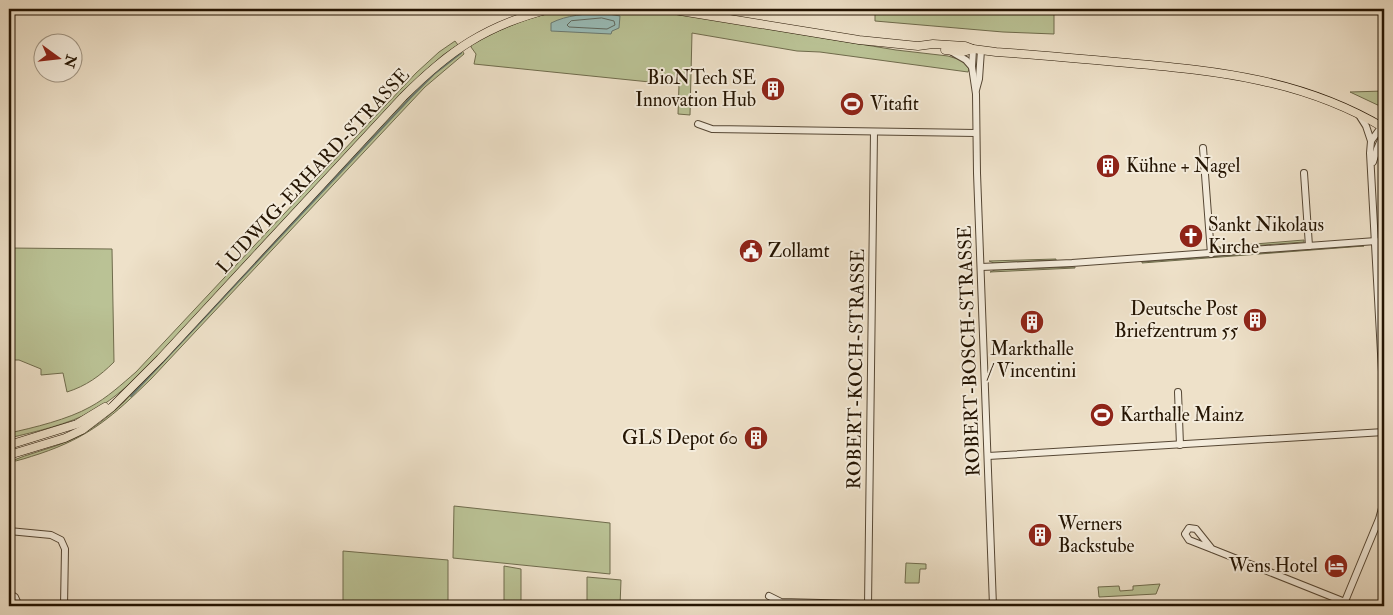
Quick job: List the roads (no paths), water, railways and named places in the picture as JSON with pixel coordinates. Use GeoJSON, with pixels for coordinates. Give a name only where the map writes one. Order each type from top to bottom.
{"type":"FeatureCollection","features":[{"type":"Feature","properties":{"kind":"main road","name":"LUDWIG-ERHARD-STRASSE"},"geometry":{"type":"LineString","coordinates":[[9,455],[39,447],[82,430],[97,420],[126,394],[430,70],[457,49],[489,30],[513,20],[550,9]]}},
{"type":"Feature","properties":{"kind":"main road"},"geometry":{"type":"LineString","coordinates":[[668,9],[859,40],[964,52],[977,50]]}},
{"type":"Feature","properties":{"kind":"main road"},"geometry":{"type":"LineString","coordinates":[[918,46],[933,44],[957,46],[977,50],[1236,74],[1298,89],[1328,100],[1357,113],[1383,129]]}},
{"type":"Feature","properties":{"kind":"main road","name":"LUDWIG-ERHARD-STRASSE"},"geometry":{"type":"LineString","coordinates":[[9,445],[78,423],[93,416],[126,394]]}},
{"type":"Feature","properties":{"kind":"street"},"geometry":{"type":"LineString","coordinates":[[948,50],[963,58],[972,67]]}},
{"type":"Feature","properties":{"kind":"street","name":"ROBERT-BOSCH-STRASSE"},"geometry":{"type":"LineString","coordinates":[[977,50],[972,67],[976,94],[993,606]]}},
{"type":"Feature","properties":{"kind":"street","name":"ROBERT-BOSCH-STRASSE"},"geometry":{"type":"LineString","coordinates":[[976,94],[979,79],[977,50]]}},
{"type":"Feature","properties":{"kind":"street"},"geometry":{"type":"LineString","coordinates":[[1357,113],[1366,126],[1371,141],[1370,154],[1376,258],[1383,347],[1384,408]]}},
{"type":"Feature","properties":{"kind":"street"},"geometry":{"type":"LineString","coordinates":[[698,124],[712,129],[976,133]]}},
{"type":"Feature","properties":{"kind":"street"},"geometry":{"type":"LineString","coordinates":[[1371,141],[1383,129]]}},
{"type":"Feature","properties":{"kind":"street"},"geometry":{"type":"LineString","coordinates":[[1372,171],[1376,149],[1383,129]]}},
{"type":"Feature","properties":{"kind":"street","name":"ROBERT-KOCH-STRASSE"},"geometry":{"type":"LineString","coordinates":[[868,605],[874,132]]}},
{"type":"Feature","properties":{"kind":"street"},"geometry":{"type":"LineString","coordinates":[[1203,148],[1211,254]]}},
{"type":"Feature","properties":{"kind":"street"},"geometry":{"type":"LineString","coordinates":[[1304,174],[1309,246]]}},
{"type":"Feature","properties":{"kind":"street"},"geometry":{"type":"LineString","coordinates":[[981,267],[1211,254],[1376,241]]}},
{"type":"Feature","properties":{"kind":"street"},"geometry":{"type":"LineString","coordinates":[[1376,258],[1384,257]]}},
{"type":"Feature","properties":{"kind":"street"},"geometry":{"type":"LineString","coordinates":[[1178,392],[1180,445]]}},
{"type":"Feature","properties":{"kind":"street"},"geometry":{"type":"LineString","coordinates":[[988,456],[1384,432]]}},
{"type":"Feature","properties":{"kind":"street"},"geometry":{"type":"LineString","coordinates":[[1344,604],[1379,519],[1384,501]]}},
{"type":"Feature","properties":{"kind":"street"},"geometry":{"type":"LineString","coordinates":[[9,531],[51,535],[61,540],[65,549],[64,606]]}},
{"type":"Feature","properties":{"kind":"street"},"geometry":{"type":"LineString","coordinates":[[1212,549],[1344,604],[1355,606]]}},
{"type":"Feature","properties":{"kind":"street"},"geometry":{"type":"LineString","coordinates":[[9,592],[15,597],[19,606]]}},
{"type":"Feature","properties":{"kind":"street"},"geometry":{"type":"LineString","coordinates":[[769,596],[781,602],[940,606]]}},
{"type":"Feature","properties":{"kind":"street"},"geometry":{"type":"LineString","coordinates":[[1026,606],[1078,604],[1090,606]]}},
{"type":"Feature","properties":{"kind":"water"},"geometry":{"type":"Polygon","coordinates":[[[603,13],[620,16],[619,28],[612,31],[611,34],[551,31],[551,23],[557,20],[576,15],[603,13]]]}},
{"type":"Feature","properties":{"kind":"waterway"},"geometry":{"type":"LineString","coordinates":[[131,396],[412,96],[434,74],[461,53]]}},
{"type":"Feature","properties":{"kind":"place","name":"BioNTech SE Innovation Hub"},"geometry":{"type":"Point","coordinates":[773,89]}},
{"type":"Feature","properties":{"kind":"place","name":"Vitafit"},"geometry":{"type":"Point","coordinates":[852,104]}},
{"type":"Feature","properties":{"kind":"place","name":"Kühne + Nagel"},"geometry":{"type":"Point","coordinates":[1108,166]}},
{"type":"Feature","properties":{"kind":"place","name":"Sankt Nikolaus Kirche"},"geometry":{"type":"Point","coordinates":[1191,236]}},
{"type":"Feature","properties":{"kind":"place","name":"Zollamt"},"geometry":{"type":"Point","coordinates":[751,251]}},
{"type":"Feature","properties":{"kind":"place","name":"Deutsche Post Briefzentrum 55"},"geometry":{"type":"Point","coordinates":[1255,320]}},
{"type":"Feature","properties":{"kind":"place","name":"Markthalle / Vincentini"},"geometry":{"type":"Point","coordinates":[1032,322]}},
{"type":"Feature","properties":{"kind":"place","name":"Karthalle Mainz"},"geometry":{"type":"Point","coordinates":[1102,415]}},
{"type":"Feature","properties":{"kind":"place","name":"GLS Depot 60"},"geometry":{"type":"Point","coordinates":[756,438]}},
{"type":"Feature","properties":{"kind":"place","name":"Werners Backstube"},"geometry":{"type":"Point","coordinates":[1040,535]}},
{"type":"Feature","properties":{"kind":"place","name":"Wens Hotel"},"geometry":{"type":"Point","coordinates":[1336,566]}}]}
